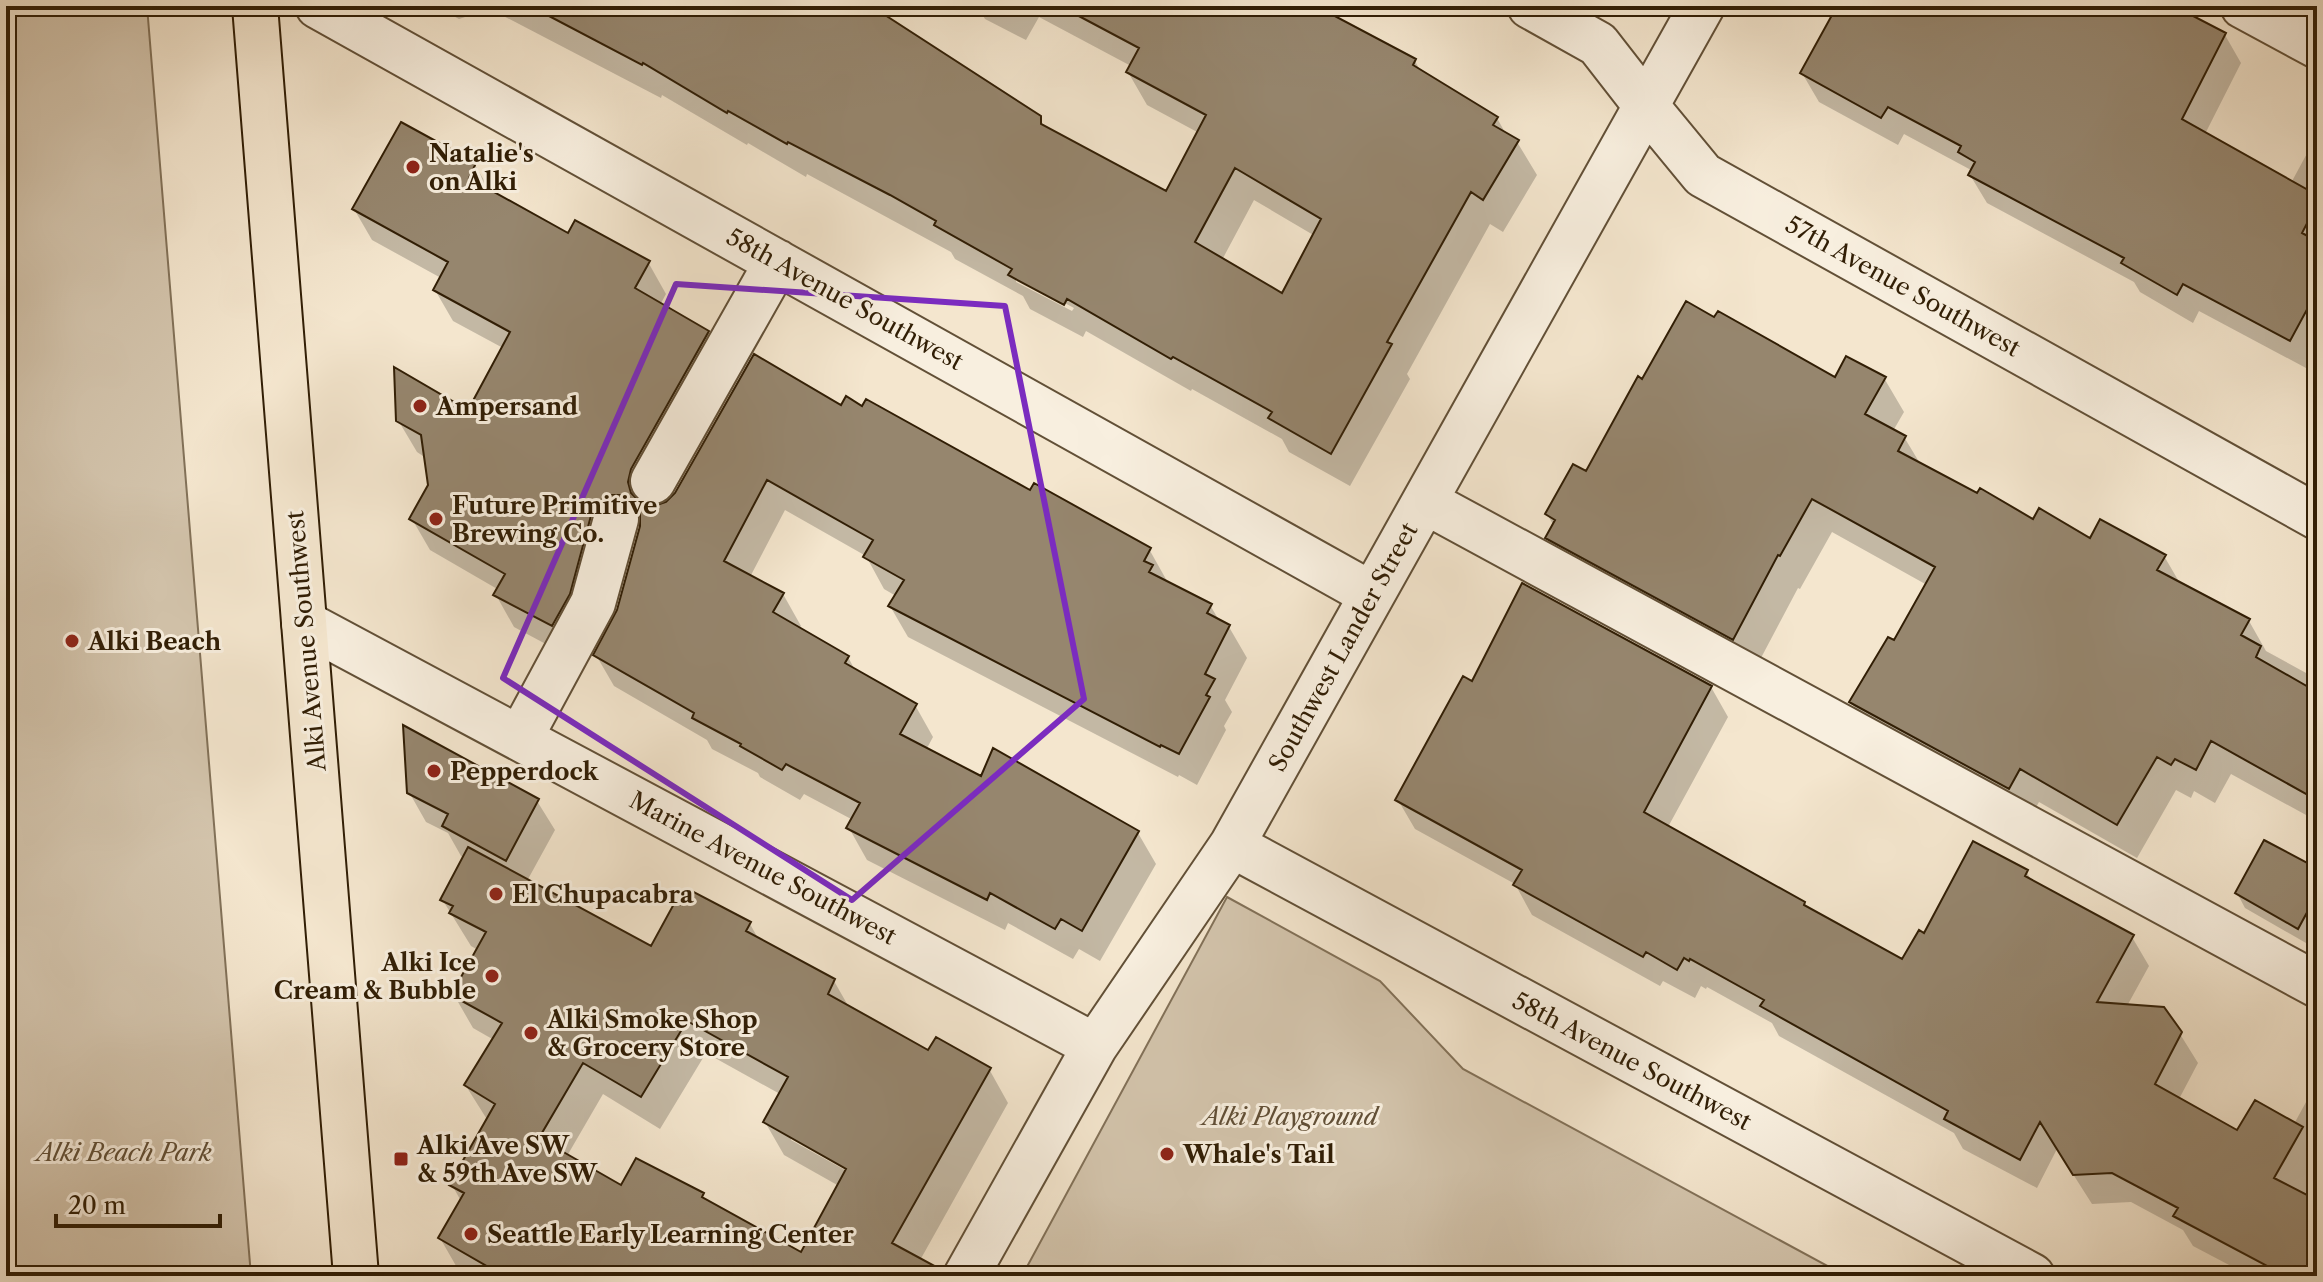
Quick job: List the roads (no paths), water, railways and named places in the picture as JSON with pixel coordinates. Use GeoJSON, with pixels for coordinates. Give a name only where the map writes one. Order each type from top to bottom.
{"type":"FeatureCollection","features":[{"type":"Feature","properties":{"kind":"main road","name":"Alki Avenue Southwest"},"geometry":{"type":"LineString","coordinates":[[255,6],[356,1276]]}},
{"type":"Feature","properties":{"kind":"street","name":"58th Avenue Southwest"},"geometry":{"type":"LineString","coordinates":[[318,6],[1371,594]]}},
{"type":"Feature","properties":{"kind":"street","name":"57th Avenue Southwest"},"geometry":{"type":"LineString","coordinates":[[1530,6],[1598,44],[1703,175],[2317,517]]}},
{"type":"Feature","properties":{"kind":"street","name":"Southwest Lander Street"},"geometry":{"type":"LineString","coordinates":[[966,1276],[1095,1046],[1232,845],[1702,6]]}},
{"type":"Feature","properties":{"kind":"street"},"geometry":{"type":"LineString","coordinates":[[2243,6],[2317,46]]}},
{"type":"Feature","properties":{"kind":"street"},"geometry":{"type":"LineString","coordinates":[[653,481],[777,262]]}},
{"type":"Feature","properties":{"kind":"street"},"geometry":{"type":"LineString","coordinates":[[1426,502],[2317,985]]}},
{"type":"Feature","properties":{"kind":"street"},"geometry":{"type":"LineString","coordinates":[[520,738],[593,603],[616,519]]}},
{"type":"Feature","properties":{"kind":"street","name":"Marine Avenue Southwest"},"geometry":{"type":"LineString","coordinates":[[304,623],[1095,1046]]}},
{"type":"Feature","properties":{"kind":"street","name":"58th Avenue Southwest"},"geometry":{"type":"LineString","coordinates":[[1232,845],[2032,1276]]}},
{"type":"Feature","properties":{"kind":"place","name":"Natalie's on Alki"},"geometry":{"type":"Point","coordinates":[413,167]}},
{"type":"Feature","properties":{"kind":"place","name":"Ampersand"},"geometry":{"type":"Point","coordinates":[420,406]}},
{"type":"Feature","properties":{"kind":"place","name":"Future Primitive Brewing Co."},"geometry":{"type":"Point","coordinates":[436,519]}},
{"type":"Feature","properties":{"kind":"place","name":"Alki Beach"},"geometry":{"type":"Point","coordinates":[72,641]}},
{"type":"Feature","properties":{"kind":"place","name":"Pepperdock"},"geometry":{"type":"Point","coordinates":[434,771]}},
{"type":"Feature","properties":{"kind":"place","name":"El Chupacabra"},"geometry":{"type":"Point","coordinates":[496,894]}},
{"type":"Feature","properties":{"kind":"place","name":"Alki Ice Cream & Bubble"},"geometry":{"type":"Point","coordinates":[492,976]}},
{"type":"Feature","properties":{"kind":"place","name":"Alki Smoke Shop & Grocery Store"},"geometry":{"type":"Point","coordinates":[531,1033]}},
{"type":"Feature","properties":{"kind":"place","name":"Whale's Tail"},"geometry":{"type":"Point","coordinates":[1167,1154]}},
{"type":"Feature","properties":{"kind":"place","name":"Alki Ave SW & 59th Ave SW"},"geometry":{"type":"Point","coordinates":[401,1159]}},
{"type":"Feature","properties":{"kind":"place","name":"Seattle Early Learning Center"},"geometry":{"type":"Point","coordinates":[471,1234]}},
{"type":"Feature","properties":{"kind":"park label","name":"Alki Playground"},"geometry":{"type":"Point","coordinates":[1290,1116]}},
{"type":"Feature","properties":{"kind":"park label","name":"Alki Beach Park"},"geometry":{"type":"Point","coordinates":[124,1152]}}]}
